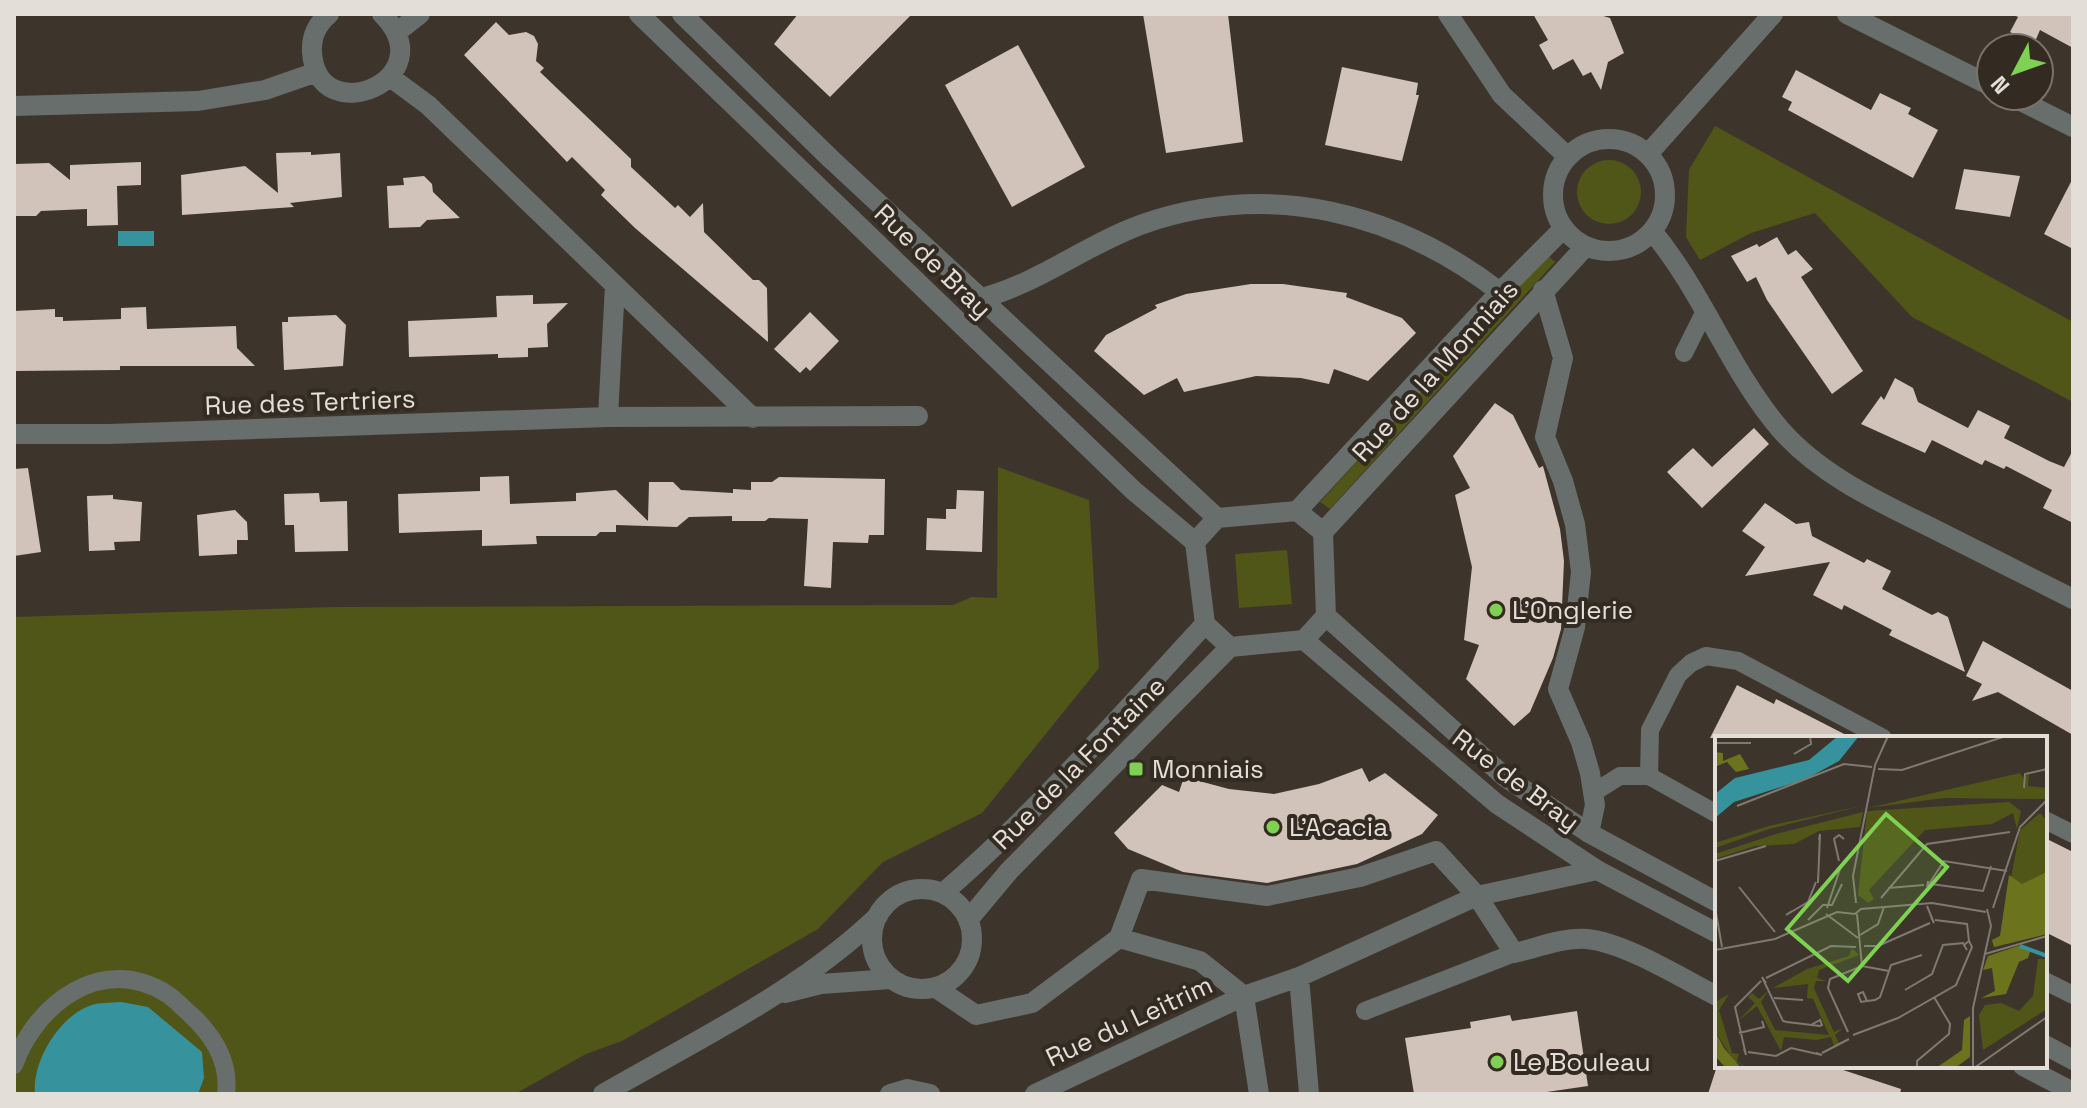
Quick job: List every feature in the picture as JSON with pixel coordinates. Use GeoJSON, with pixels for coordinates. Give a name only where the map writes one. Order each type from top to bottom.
{"type":"FeatureCollection","features":[{"type":"Feature","properties":{"kind":"street"},"geometry":{"type":"LineString","coordinates":[[324,16],[311,44],[317,72],[339,91],[354,94],[367,92],[390,77],[397,64],[396,33],[382,14]]}},
{"type":"Feature","properties":{"kind":"street"},"geometry":{"type":"LineString","coordinates":[[396,33],[420,14]]}},
{"type":"Feature","properties":{"kind":"street","name":"Rue de Bray"},"geometry":{"type":"LineString","coordinates":[[639,14],[1134,491],[1195,542]]}},
{"type":"Feature","properties":{"kind":"street","name":"Rue de Bray"},"geometry":{"type":"LineString","coordinates":[[682,14],[1217,518]]}},
{"type":"Feature","properties":{"kind":"street"},"geometry":{"type":"LineString","coordinates":[[1448,14],[1502,95],[1568,157]]}},
{"type":"Feature","properties":{"kind":"street"},"geometry":{"type":"LineString","coordinates":[[1648,154],[1773,14]]}},
{"type":"Feature","properties":{"kind":"street"},"geometry":{"type":"LineString","coordinates":[[1847,14],[1975,78]]}},
{"type":"Feature","properties":{"kind":"street"},"geometry":{"type":"LineString","coordinates":[[14,106],[198,101],[265,90],[317,72]]}},
{"type":"Feature","properties":{"kind":"street"},"geometry":{"type":"LineString","coordinates":[[390,77],[428,105],[753,418]]}},
{"type":"Feature","properties":{"kind":"street"},"geometry":{"type":"LineString","coordinates":[[2043,112],[2073,127]]}},
{"type":"Feature","properties":{"kind":"street"},"geometry":{"type":"LineString","coordinates":[[1607,139],[1629,142],[1648,154],[1660,171],[1665,192],[1662,213],[1652,231],[1639,243],[1622,250],[1586,246],[1564,228],[1555,211],[1553,192],[1557,173],[1568,157],[1585,144],[1607,139]]}},
{"type":"Feature","properties":{"kind":"street"},"geometry":{"type":"LineString","coordinates":[[982,298],[1000,293],[1092,245],[1143,224],[1225,206],[1319,209],[1379,222],[1449,255],[1500,292]]}},
{"type":"Feature","properties":{"kind":"street","name":"Rue de la Monniais"},"geometry":{"type":"LineString","coordinates":[[1297,511],[1500,292],[1564,228]]}},
{"type":"Feature","properties":{"kind":"street"},"geometry":{"type":"LineString","coordinates":[[1652,231],[1669,252],[1739,371],[1780,429],[1807,456],[1866,495],[2073,599]]}},
{"type":"Feature","properties":{"kind":"street","name":"Rue de la Monniais"},"geometry":{"type":"LineString","coordinates":[[1323,532],[1586,246]]}},
{"type":"Feature","properties":{"kind":"street"},"geometry":{"type":"LineString","coordinates":[[608,417],[615,285]]}},
{"type":"Feature","properties":{"kind":"street","name":"Rue de Bray"},"geometry":{"type":"LineString","coordinates":[[1543,290],[1563,358],[1545,437],[1563,481],[1575,524],[1581,572],[1575,627],[1558,689],[1581,742],[1593,793],[1595,805],[1589,833]]}},
{"type":"Feature","properties":{"kind":"street","name":"Rue des Tertriers"},"geometry":{"type":"LineString","coordinates":[[14,434],[124,434],[608,417],[918,416]]}},
{"type":"Feature","properties":{"kind":"street"},"geometry":{"type":"LineString","coordinates":[[1297,511],[1323,532],[1326,616],[1304,640],[1230,647],[1205,624],[1195,542],[1217,518],[1297,511]]}},
{"type":"Feature","properties":{"kind":"street","name":"Rue de Bray"},"geometry":{"type":"LineString","coordinates":[[1326,616],[1466,745],[1531,795],[1589,833],[1715,901]]}},
{"type":"Feature","properties":{"kind":"street","name":"Rue de la Fontaine"},"geometry":{"type":"LineString","coordinates":[[943,893],[991,852],[1103,737],[1205,624]]}},
{"type":"Feature","properties":{"kind":"street","name":"Rue de Bray"},"geometry":{"type":"LineString","coordinates":[[1304,640],[1497,804],[1597,870],[1715,932]]}},
{"type":"Feature","properties":{"kind":"street","name":"Rue de la Fontaine"},"geometry":{"type":"LineString","coordinates":[[968,920],[1009,871],[1230,647]]}},
{"type":"Feature","properties":{"kind":"street"},"geometry":{"type":"LineString","coordinates":[[878,916],[872,933],[873,950],[880,966],[891,979],[905,986],[936,988],[976,1015],[1032,1003],[1119,938],[1141,879],[1267,896],[1360,877],[1436,851],[1477,896],[1514,953],[1570,939],[1589,939],[1613,946],[1715,995]]}},
{"type":"Feature","properties":{"kind":"street","name":"Rue du Leitrim"},"geometry":{"type":"LineString","coordinates":[[1035,1094],[1244,996],[1299,977],[1477,896],[1597,870]]}},
{"type":"Feature","properties":{"kind":"street"},"geometry":{"type":"LineString","coordinates":[[603,1094],[773,995],[854,939],[898,894],[913,889],[943,893],[953,900],[968,920],[970,953],[951,980],[936,988]]}},
{"type":"Feature","properties":{"kind":"street"},"geometry":{"type":"LineString","coordinates":[[1119,938],[1200,961],[1244,996],[1259,1094]]}},
{"type":"Feature","properties":{"kind":"street"},"geometry":{"type":"LineString","coordinates":[[1299,977],[1309,1094]]}},
{"type":"Feature","properties":{"kind":"street"},"geometry":{"type":"LineString","coordinates":[[773,995],[821,984],[891,979]]}},
{"type":"Feature","properties":{"kind":"street"},"geometry":{"type":"LineString","coordinates":[[2047,1046],[2073,1060]]}},
{"type":"Feature","properties":{"kind":"street"},"geometry":{"type":"LineString","coordinates":[[2027,1068],[2073,1092]]}},
{"type":"Feature","properties":{"kind":"street"},"geometry":{"type":"LineString","coordinates":[[890,1094],[907,1089],[930,1094]]}},
{"type":"Feature","properties":{"kind":"lane"},"geometry":{"type":"LineString","coordinates":[[1684,353],[1705,311]]}},
{"type":"Feature","properties":{"kind":"lane"},"geometry":{"type":"LineString","coordinates":[[1715,813],[1649,776],[1650,730],[1678,675],[1691,663],[1706,656],[1738,661],[1879,736]]}},
{"type":"Feature","properties":{"kind":"lane","name":"Rue de Bray"},"geometry":{"type":"LineString","coordinates":[[1593,793],[1620,776],[1649,776]]}},
{"type":"Feature","properties":{"kind":"lane"},"geometry":{"type":"LineString","coordinates":[[2047,821],[2073,834]]}},
{"type":"Feature","properties":{"kind":"lane"},"geometry":{"type":"LineString","coordinates":[[1365,1011],[1514,953]]}},
{"type":"Feature","properties":{"kind":"lane"},"geometry":{"type":"LineString","coordinates":[[14,1065],[38,1019],[60,998],[85,986],[130,979],[167,994],[203,1026],[223,1059],[226,1094]]}},
{"type":"Feature","properties":{"kind":"lane"},"geometry":{"type":"LineString","coordinates":[[2047,982],[2073,995]]}},
{"type":"Feature","properties":{"kind":"green space"},"geometry":{"type":"Polygon","coordinates":[[[1715,126],[2073,322],[2073,402],[1912,317],[1815,213],[1751,233],[1700,260],[1686,237],[1689,170],[1715,126]]]}},
{"type":"Feature","properties":{"kind":"green space"},"geometry":{"type":"Polygon","coordinates":[[[1609,160],[1627,166],[1635,174],[1641,192],[1635,210],[1627,218],[1609,224],[1591,218],[1583,210],[1577,192],[1583,174],[1591,166],[1609,160]]]}},
{"type":"Feature","properties":{"kind":"green space"},"geometry":{"type":"Polygon","coordinates":[[[1546,254],[1555,262],[1330,509],[1320,502],[1546,254]]]}},
{"type":"Feature","properties":{"kind":"green space"},"geometry":{"type":"Polygon","coordinates":[[[998,467],[1089,500],[1099,668],[982,813],[883,862],[818,929],[622,1041],[586,1054],[515,1094],[14,1094],[14,617],[335,607],[953,605],[972,597],[997,598],[998,467]]]}},
{"type":"Feature","properties":{"kind":"green space"},"geometry":{"type":"Polygon","coordinates":[[[1287,550],[1292,604],[1239,608],[1235,554],[1287,550]]]}},
{"type":"Feature","properties":{"kind":"water"},"geometry":{"type":"Polygon","coordinates":[[[118,231],[154,231],[154,246],[118,246],[118,231]]]}},
{"type":"Feature","properties":{"kind":"water"},"geometry":{"type":"Polygon","coordinates":[[[121,1002],[148,1007],[202,1052],[204,1078],[198,1094],[35,1094],[35,1082],[43,1055],[49,1042],[67,1020],[93,1005],[121,1002]]]}},
{"type":"Feature","properties":{"kind":"building"},"geometry":{"type":"Polygon","coordinates":[[[798,14],[912,14],[830,97],[774,44],[798,14]]]}},
{"type":"Feature","properties":{"kind":"building"},"geometry":{"type":"Polygon","coordinates":[[[1143,14],[1228,14],[1243,142],[1166,153],[1143,14]]]}},
{"type":"Feature","properties":{"kind":"building"},"geometry":{"type":"Polygon","coordinates":[[[1533,14],[1597,14],[1610,18],[1624,53],[1608,62],[1601,90],[1591,72],[1583,76],[1573,59],[1553,70],[1539,45],[1548,40],[1533,14]]]}},
{"type":"Feature","properties":{"kind":"building"},"geometry":{"type":"Polygon","coordinates":[[[2012,14],[2073,14],[2073,48],[2055,38],[2055,32],[2010,32],[2018,17],[2012,14]]]}},
{"type":"Feature","properties":{"kind":"building"},"geometry":{"type":"Polygon","coordinates":[[[496,22],[509,35],[526,32],[534,36],[538,44],[536,61],[544,68],[540,72],[631,159],[631,167],[675,208],[678,205],[690,217],[703,203],[704,232],[753,280],[759,280],[767,288],[768,342],[635,228],[601,195],[605,190],[572,157],[567,162],[464,55],[496,22]]]}},
{"type":"Feature","properties":{"kind":"building"},"geometry":{"type":"Polygon","coordinates":[[[1018,45],[1085,167],[1012,207],[945,85],[1018,45]]]}},
{"type":"Feature","properties":{"kind":"building"},"geometry":{"type":"Polygon","coordinates":[[[1342,67],[1418,83],[1416,95],[1419,95],[1402,161],[1325,145],[1342,67]]]}},
{"type":"Feature","properties":{"kind":"building"},"geometry":{"type":"Polygon","coordinates":[[[1796,70],[1871,110],[1880,93],[1911,108],[1908,114],[1938,130],[1913,178],[1788,110],[1792,102],[1782,97],[1796,70]]]}},
{"type":"Feature","properties":{"kind":"building"},"geometry":{"type":"Polygon","coordinates":[[[311,152],[311,155],[340,153],[342,197],[290,203],[294,207],[182,215],[181,175],[245,166],[278,193],[276,153],[311,152]]]}},
{"type":"Feature","properties":{"kind":"building"},"geometry":{"type":"Polygon","coordinates":[[[141,162],[141,185],[117,186],[118,225],[87,226],[87,209],[14,216],[14,164],[49,163],[70,180],[70,165],[141,162]]]}},
{"type":"Feature","properties":{"kind":"building"},"geometry":{"type":"Polygon","coordinates":[[[1964,169],[2020,176],[2010,217],[1955,209],[1964,169]]]}},
{"type":"Feature","properties":{"kind":"building"},"geometry":{"type":"Polygon","coordinates":[[[424,176],[432,184],[433,192],[460,218],[427,220],[420,227],[389,228],[387,186],[404,185],[403,178],[424,176]]]}},
{"type":"Feature","properties":{"kind":"building"},"geometry":{"type":"Polygon","coordinates":[[[2073,178],[2073,249],[2044,234],[2073,178]]]}},
{"type":"Feature","properties":{"kind":"building"},"geometry":{"type":"Polygon","coordinates":[[[1777,237],[1788,255],[1796,250],[1813,269],[1801,277],[1863,371],[1832,394],[1767,300],[1756,277],[1747,282],[1731,256],[1777,237]]]}},
{"type":"Feature","properties":{"kind":"building"},"geometry":{"type":"Polygon","coordinates":[[[1251,284],[1283,284],[1347,293],[1346,297],[1402,318],[1416,333],[1368,381],[1334,369],[1329,384],[1301,378],[1256,376],[1184,392],[1177,378],[1144,395],[1094,351],[1106,335],[1157,308],[1155,305],[1186,294],[1251,284]]]}},
{"type":"Feature","properties":{"kind":"building"},"geometry":{"type":"Polygon","coordinates":[[[533,295],[533,304],[568,303],[547,324],[548,347],[528,348],[528,357],[498,358],[498,354],[409,357],[408,321],[497,317],[496,296],[533,295]]]}},
{"type":"Feature","properties":{"kind":"building"},"geometry":{"type":"Polygon","coordinates":[[[146,307],[147,329],[236,326],[237,348],[255,366],[120,366],[120,370],[14,371],[14,311],[55,309],[55,317],[63,317],[63,321],[121,319],[121,308],[146,307]]]}},
{"type":"Feature","properties":{"kind":"building"},"geometry":{"type":"Polygon","coordinates":[[[810,312],[839,341],[810,371],[806,367],[800,373],[774,349],[810,312]]]}},
{"type":"Feature","properties":{"kind":"building"},"geometry":{"type":"Polygon","coordinates":[[[336,315],[346,325],[343,366],[284,370],[282,322],[288,322],[288,317],[336,315]]]}},
{"type":"Feature","properties":{"kind":"building"},"geometry":{"type":"Polygon","coordinates":[[[1895,378],[1913,388],[1918,402],[1968,428],[1978,410],[2010,426],[2004,438],[2049,461],[2064,467],[2073,450],[2073,523],[2043,508],[2052,490],[2006,466],[2004,469],[1985,460],[1982,465],[1932,440],[1925,453],[1861,424],[1881,396],[1884,400],[1895,378]]]}},
{"type":"Feature","properties":{"kind":"building"},"geometry":{"type":"Polygon","coordinates":[[[1495,403],[1513,415],[1539,468],[1543,466],[1560,529],[1564,561],[1561,629],[1553,658],[1530,712],[1514,726],[1466,679],[1479,645],[1464,640],[1472,567],[1455,495],[1470,488],[1453,456],[1495,403]]]}},
{"type":"Feature","properties":{"kind":"building"},"geometry":{"type":"Polygon","coordinates":[[[1754,428],[1769,444],[1702,508],[1667,472],[1693,448],[1712,467],[1754,428]]]}},
{"type":"Feature","properties":{"kind":"building"},"geometry":{"type":"Polygon","coordinates":[[[28,468],[41,552],[14,556],[14,469],[28,468]]]}},
{"type":"Feature","properties":{"kind":"building"},"geometry":{"type":"Polygon","coordinates":[[[509,476],[510,504],[576,501],[576,493],[616,490],[648,521],[649,482],[673,482],[681,490],[733,493],[733,489],[751,490],[751,482],[772,482],[779,477],[885,479],[884,535],[869,535],[868,543],[833,542],[831,588],[804,586],[808,519],[732,521],[732,516],[689,517],[677,527],[616,525],[616,532],[600,532],[596,536],[536,536],[537,544],[482,546],[482,530],[399,533],[398,494],[480,491],[480,477],[509,476]]]}},
{"type":"Feature","properties":{"kind":"building"},"geometry":{"type":"Polygon","coordinates":[[[957,490],[984,491],[982,552],[926,550],[927,518],[946,519],[946,509],[956,509],[957,490]]]}},
{"type":"Feature","properties":{"kind":"building"},"geometry":{"type":"Polygon","coordinates":[[[319,493],[320,502],[347,501],[348,551],[295,552],[294,525],[285,525],[284,494],[319,493]]]}},
{"type":"Feature","properties":{"kind":"building"},"geometry":{"type":"Polygon","coordinates":[[[113,495],[113,499],[142,502],[140,541],[114,542],[115,550],[89,551],[87,496],[113,495]]]}},
{"type":"Feature","properties":{"kind":"building"},"geometry":{"type":"Polygon","coordinates":[[[1765,503],[1796,524],[1809,522],[1812,536],[1864,563],[1867,559],[1891,571],[1882,589],[1932,615],[1938,612],[1948,617],[1965,672],[1889,635],[1892,630],[1844,605],[1842,610],[1813,595],[1830,562],[1745,576],[1765,547],[1742,531],[1765,503]]]}},
{"type":"Feature","properties":{"kind":"building"},"geometry":{"type":"Polygon","coordinates":[[[235,510],[247,522],[248,540],[237,540],[237,554],[199,556],[197,515],[235,510]]]}},
{"type":"Feature","properties":{"kind":"building"},"geometry":{"type":"Polygon","coordinates":[[[1983,641],[2073,691],[2073,735],[1998,692],[1972,701],[1982,684],[1966,676],[1983,641]]]}},
{"type":"Feature","properties":{"kind":"building"},"geometry":{"type":"Polygon","coordinates":[[[1737,685],[1774,704],[1776,699],[1848,736],[1715,736],[1710,738],[1737,685]]]}},
{"type":"Feature","properties":{"kind":"building","name":"L'Acacia"},"geometry":{"type":"Polygon","coordinates":[[[1362,768],[1369,782],[1385,773],[1438,815],[1422,834],[1357,864],[1267,883],[1183,872],[1128,849],[1114,833],[1162,785],[1179,792],[1184,777],[1229,789],[1274,794],[1319,784],[1362,768]]]}},
{"type":"Feature","properties":{"kind":"building"},"geometry":{"type":"Polygon","coordinates":[[[2047,839],[2073,852],[2073,946],[2047,933],[2047,839]]]}},
{"type":"Feature","properties":{"kind":"building","name":"Le Bouleau"},"geometry":{"type":"Polygon","coordinates":[[[1577,1011],[1588,1086],[1533,1094],[1414,1094],[1405,1038],[1471,1028],[1470,1022],[1510,1015],[1512,1021],[1577,1011]]]}},
{"type":"Feature","properties":{"kind":"building"},"geometry":{"type":"Polygon","coordinates":[[[1716,1068],[1837,1068],[1901,1089],[1900,1094],[1708,1094],[1716,1068]]]}},
{"type":"Feature","properties":{"kind":"place","name":"L'Onglerie"},"geometry":{"type":"Point","coordinates":[1496,610]}},
{"type":"Feature","properties":{"kind":"place","name":"Monniais"},"geometry":{"type":"Point","coordinates":[1136,769]}},
{"type":"Feature","properties":{"kind":"place","name":"L'Acacia"},"geometry":{"type":"Point","coordinates":[1273,827]}},
{"type":"Feature","properties":{"kind":"place","name":"Le Bouleau"},"geometry":{"type":"Point","coordinates":[1497,1062]}}]}
